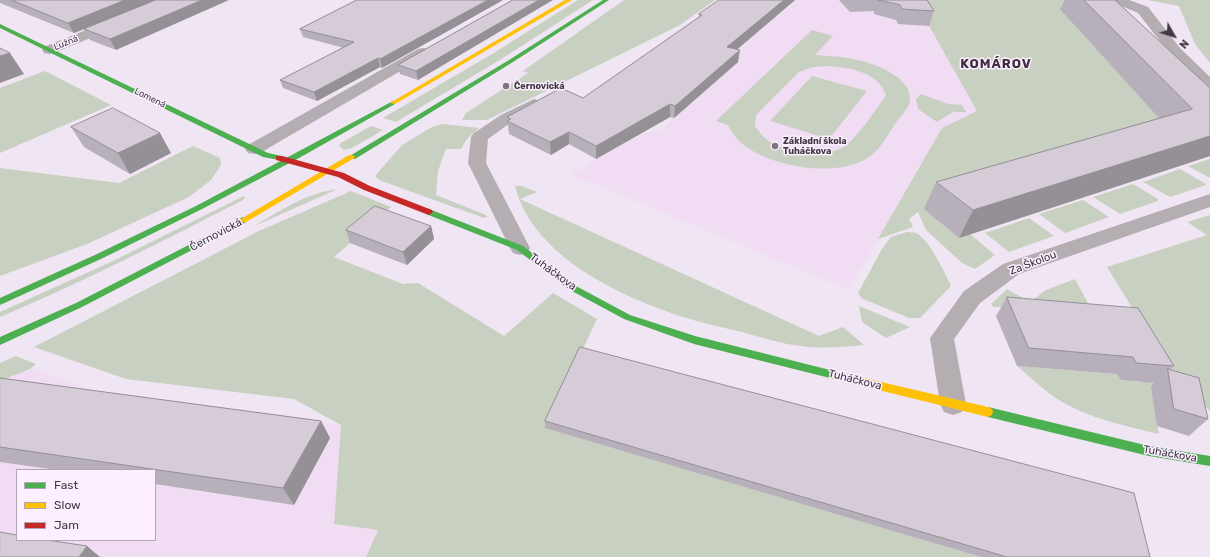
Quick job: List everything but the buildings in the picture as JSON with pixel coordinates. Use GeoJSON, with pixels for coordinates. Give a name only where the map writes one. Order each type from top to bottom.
{"type":"FeatureCollection","features":[{"type":"Feature","properties":{"kind":"main road"},"geometry":{"type":"LineString","coordinates":[[0,302],[61,276],[222,198],[290,162],[569,0]]}},
{"type":"Feature","properties":{"kind":"main road","name":"Černovická"},"geometry":{"type":"LineString","coordinates":[[0,340],[78,305],[175,257],[329,172],[511,61],[606,0]]}},
{"type":"Feature","properties":{"kind":"main road","name":"Lomená"},"geometry":{"type":"LineString","coordinates":[[0,26],[266,155],[301,164]]}},
{"type":"Feature","properties":{"kind":"main road","name":"Tuháčkova"},"geometry":{"type":"LineString","coordinates":[[301,164],[341,175],[367,188],[520,248],[573,288],[627,317],[694,340],[1149,451],[1210,461]]}},
{"type":"Feature","properties":{"kind":"street","name":"Lužná"},"geometry":{"type":"LineString","coordinates":[[49,50],[171,0]]}},
{"type":"Feature","properties":{"kind":"street"},"geometry":{"type":"LineString","coordinates":[[1118,0],[1142,10],[1175,51],[1210,86]]}},
{"type":"Feature","properties":{"kind":"street"},"geometry":{"type":"LineString","coordinates":[[254,149],[432,47]]}},
{"type":"Feature","properties":{"kind":"street","name":"Tuháčkova"},"geometry":{"type":"LineString","coordinates":[[520,248],[477,163],[480,137],[506,118],[548,97]]}},
{"type":"Feature","properties":{"kind":"street","name":"Za Školou"},"geometry":{"type":"LineString","coordinates":[[953,404],[942,338],[972,297],[1011,269],[1210,200]]}},
{"type":"Feature","properties":{"kind":"shaded area","name":"Základní škola Tuháčkova"},"geometry":{"type":"Polygon","coordinates":[[[733,0],[903,0],[923,15],[978,111],[942,129],[849,290],[571,174],[639,135],[662,129],[673,119],[604,95],[733,0]]]}},
{"type":"Feature","properties":{"kind":"shaded area"},"geometry":{"type":"Polygon","coordinates":[[[30,369],[103,393],[341,425],[334,524],[378,530],[366,557],[0,557],[0,381],[30,369]]]}},
{"type":"Feature","properties":{"kind":"green space"},"geometry":{"type":"Polygon","coordinates":[[[578,0],[593,0],[503,58],[396,122],[383,118],[492,54],[578,0]]]}},
{"type":"Feature","properties":{"kind":"green space"},"geometry":{"type":"Polygon","coordinates":[[[624,0],[715,0],[680,25],[487,120],[462,120],[466,113],[528,73],[523,71],[624,0]]]}},
{"type":"Feature","properties":{"kind":"green space"},"geometry":{"type":"Polygon","coordinates":[[[912,0],[1091,0],[1174,135],[925,209],[959,238],[970,234],[995,255],[975,269],[962,263],[926,230],[918,212],[909,219],[913,227],[878,239],[942,128],[977,111],[923,15],[912,0]]]}},
{"type":"Feature","properties":{"kind":"green space"},"geometry":{"type":"Polygon","coordinates":[[[1148,0],[1210,0],[1210,63],[1195,44],[1179,6],[1148,0]]]}},
{"type":"Feature","properties":{"kind":"green space"},"geometry":{"type":"Polygon","coordinates":[[[812,30],[833,36],[815,55],[836,56],[867,62],[888,71],[897,77],[909,92],[910,101],[908,107],[878,149],[864,160],[851,165],[836,168],[820,169],[803,167],[771,159],[745,146],[735,137],[728,125],[716,121],[812,30]],[[813,67],[799,72],[756,115],[755,126],[762,135],[783,148],[795,151],[819,153],[831,152],[849,143],[873,114],[886,95],[877,81],[870,76],[855,70],[837,67],[813,67]]]}},
{"type":"Feature","properties":{"kind":"green space"},"geometry":{"type":"Polygon","coordinates":[[[45,71],[111,105],[0,153],[0,88],[45,71]]]}},
{"type":"Feature","properties":{"kind":"green space"},"geometry":{"type":"Polygon","coordinates":[[[812,76],[867,91],[829,139],[770,121],[812,76]]]}},
{"type":"Feature","properties":{"kind":"green space"},"geometry":{"type":"Polygon","coordinates":[[[921,94],[949,104],[962,105],[966,112],[953,112],[937,122],[918,109],[916,99],[921,94]]]}},
{"type":"Feature","properties":{"kind":"green space"},"geometry":{"type":"Polygon","coordinates":[[[442,124],[479,128],[467,139],[461,149],[446,149],[438,171],[436,195],[486,215],[487,217],[484,218],[379,180],[375,176],[402,145],[432,127],[442,124]]]}},
{"type":"Feature","properties":{"kind":"green space"},"geometry":{"type":"Polygon","coordinates":[[[371,126],[383,130],[352,148],[344,150],[339,146],[341,143],[371,126]]]}},
{"type":"Feature","properties":{"kind":"green space"},"geometry":{"type":"Polygon","coordinates":[[[193,146],[220,158],[221,165],[211,180],[189,197],[87,244],[0,276],[0,168],[119,183],[193,146]]]}},
{"type":"Feature","properties":{"kind":"green space"},"geometry":{"type":"Polygon","coordinates":[[[1210,159],[1210,178],[1188,166],[1210,159]]]}},
{"type":"Feature","properties":{"kind":"green space"},"geometry":{"type":"Polygon","coordinates":[[[1180,169],[1206,185],[1170,197],[1143,182],[1180,169]]]}},
{"type":"Feature","properties":{"kind":"green space"},"geometry":{"type":"Polygon","coordinates":[[[1133,184],[1158,199],[1158,201],[1120,214],[1093,197],[1133,184]]]}},
{"type":"Feature","properties":{"kind":"green space"},"geometry":{"type":"Polygon","coordinates":[[[515,186],[522,186],[537,192],[520,199],[515,186]]]}},
{"type":"Feature","properties":{"kind":"green space"},"geometry":{"type":"Polygon","coordinates":[[[338,189],[252,227],[283,209],[315,194],[338,189]]]}},
{"type":"Feature","properties":{"kind":"green space"},"geometry":{"type":"Polygon","coordinates":[[[351,191],[391,207],[334,257],[403,284],[418,283],[504,336],[553,293],[597,319],[546,428],[981,557],[366,557],[378,530],[334,524],[341,425],[294,399],[126,379],[34,347],[259,231],[351,191]]]}},
{"type":"Feature","properties":{"kind":"green space"},"geometry":{"type":"Polygon","coordinates":[[[244,196],[245,197],[243,200],[153,246],[62,290],[0,317],[0,312],[113,261],[244,196]]]}},
{"type":"Feature","properties":{"kind":"green space"},"geometry":{"type":"Polygon","coordinates":[[[520,199],[819,336],[843,327],[864,345],[824,348],[786,344],[690,319],[633,298],[582,270],[559,253],[540,233],[525,211],[520,199]]]}},
{"type":"Feature","properties":{"kind":"green space"},"geometry":{"type":"Polygon","coordinates":[[[1083,200],[1109,217],[1065,233],[1039,214],[1083,200]]]}},
{"type":"Feature","properties":{"kind":"green space"},"geometry":{"type":"Polygon","coordinates":[[[1210,215],[1210,411],[1169,368],[1107,267],[1207,235],[1187,222],[1210,215]]]}},
{"type":"Feature","properties":{"kind":"green space"},"geometry":{"type":"Polygon","coordinates":[[[1029,218],[1054,236],[1009,252],[985,233],[1029,218]]]}},
{"type":"Feature","properties":{"kind":"green space"},"geometry":{"type":"Polygon","coordinates":[[[907,232],[916,233],[926,242],[936,257],[951,286],[920,318],[909,318],[861,298],[858,293],[882,249],[891,237],[907,232]]]}},
{"type":"Feature","properties":{"kind":"green space"},"geometry":{"type":"Polygon","coordinates":[[[1075,279],[1098,322],[1010,306],[993,307],[991,304],[1007,289],[1030,302],[1046,290],[1075,279]]]}},
{"type":"Feature","properties":{"kind":"green space"},"geometry":{"type":"Polygon","coordinates":[[[859,306],[910,327],[886,338],[862,322],[859,306]]]}},
{"type":"Feature","properties":{"kind":"green space"},"geometry":{"type":"Polygon","coordinates":[[[16,356],[36,364],[30,369],[0,381],[0,363],[16,356]]]}},
{"type":"Feature","properties":{"kind":"green space"},"geometry":{"type":"Polygon","coordinates":[[[1017,366],[1117,374],[1121,380],[1142,382],[1154,378],[1157,426],[1159,434],[1103,419],[1075,409],[1050,394],[1017,366]]]}},
{"type":"Feature","properties":{"kind":"traffic: fast"},"geometry":{"type":"LineString","coordinates":[[352,157],[511,61],[606,0]]}},
{"type":"Feature","properties":{"kind":"traffic: fast"},"geometry":{"type":"LineString","coordinates":[[0,26],[266,155],[279,158]]}},
{"type":"Feature","properties":{"kind":"traffic: fast"},"geometry":{"type":"LineString","coordinates":[[0,302],[150,232],[297,156],[393,103]]}},
{"type":"Feature","properties":{"kind":"traffic: fast"},"geometry":{"type":"LineString","coordinates":[[429,212],[520,248],[573,288],[627,317],[694,340],[834,375]]}},
{"type":"Feature","properties":{"kind":"traffic: fast"},"geometry":{"type":"LineString","coordinates":[[0,341],[79,305],[243,220]]}},
{"type":"Feature","properties":{"kind":"traffic: fast"},"geometry":{"type":"LineString","coordinates":[[988,412],[1149,451],[1210,461]]}},
{"type":"Feature","properties":{"kind":"traffic: slow"},"geometry":{"type":"LineString","coordinates":[[393,103],[569,0]]}},
{"type":"Feature","properties":{"kind":"traffic: slow"},"geometry":{"type":"LineString","coordinates":[[243,220],[352,157]]}},
{"type":"Feature","properties":{"kind":"traffic: slow"},"geometry":{"type":"LineString","coordinates":[[834,375],[988,412]]}},
{"type":"Feature","properties":{"kind":"traffic: jam"},"geometry":{"type":"LineString","coordinates":[[279,158],[341,175],[367,188],[429,212]]}},
{"type":"Feature","properties":{"kind":"place","name":"Černovická"},"geometry":{"type":"Point","coordinates":[506,86]}},
{"type":"Feature","properties":{"kind":"place","name":"Základní škola Tuháčkova"},"geometry":{"type":"Point","coordinates":[775,146]}},
{"type":"Feature","properties":{"kind":"district","name":"KOMÁROV"},"geometry":{"type":"Point","coordinates":[996,64]}}]}
